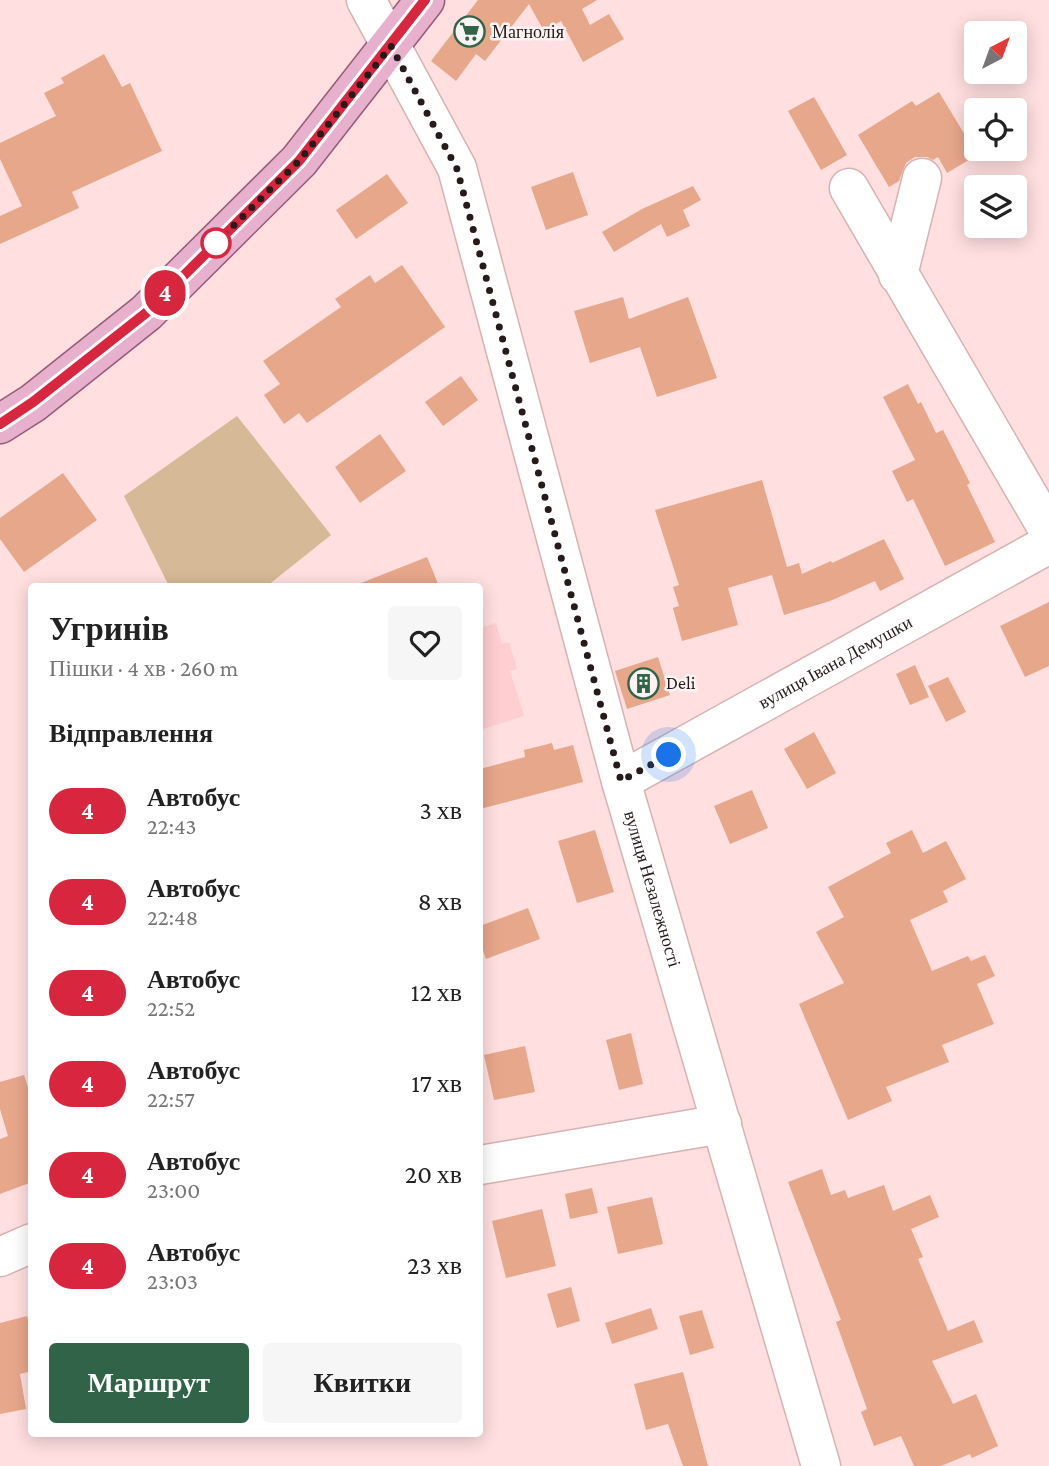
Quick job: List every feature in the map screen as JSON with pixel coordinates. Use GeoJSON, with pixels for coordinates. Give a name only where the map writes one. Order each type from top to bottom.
{"type":"FeatureCollection","features":[{"type":"Feature","properties":{"kind":"main road"},"geometry":{"type":"LineString","coordinates":[[0,424],[33,402],[146,313],[299,161],[425,0]]}},
{"type":"Feature","properties":{"kind":"street","name":"вулиця Незалежності"},"geometry":{"type":"LineString","coordinates":[[366,0],[457,169],[621,781],[821,1466]]}},
{"type":"Feature","properties":{"kind":"street"},"geometry":{"type":"LineString","coordinates":[[898,275],[922,178]]}},
{"type":"Feature","properties":{"kind":"street"},"geometry":{"type":"LineString","coordinates":[[849,188],[1049,531]]}},
{"type":"Feature","properties":{"kind":"street","name":"вулиця Івана Демушки"},"geometry":{"type":"LineString","coordinates":[[621,781],[1049,544]]}},
{"type":"Feature","properties":{"kind":"street"},"geometry":{"type":"LineString","coordinates":[[483,1164],[722,1124]]}},
{"type":"Feature","properties":{"kind":"street"},"geometry":{"type":"LineString","coordinates":[[0,1257],[28,1246]]}},
{"type":"Feature","properties":{"kind":"shaded area"},"geometry":{"type":"Polygon","coordinates":[[[237,416],[331,535],[271,583],[168,583],[124,496],[237,416]]]}},
{"type":"Feature","properties":{"kind":"shaded area"},"geometry":{"type":"Polygon","coordinates":[[[496,623],[502,644],[509,642],[517,669],[510,671],[524,716],[483,729],[483,627],[496,623]]]}},
{"type":"Feature","properties":{"kind":"building"},"geometry":{"type":"Polygon","coordinates":[[[478,0],[597,0],[582,9],[590,25],[609,14],[624,39],[583,62],[561,21],[544,31],[529,4],[485,61],[476,54],[456,81],[431,61],[478,0]]]}},
{"type":"Feature","properties":{"kind":"building"},"geometry":{"type":"Polygon","coordinates":[[[104,54],[122,87],[130,83],[162,151],[72,192],[79,208],[0,244],[0,216],[22,206],[0,159],[0,143],[56,116],[44,93],[64,83],[61,78],[104,54]]]}},
{"type":"Feature","properties":{"kind":"building"},"geometry":{"type":"Polygon","coordinates":[[[939,92],[964,133],[964,161],[967,161],[947,173],[938,157],[933,160],[915,157],[906,163],[899,181],[889,187],[858,135],[912,101],[916,106],[939,92]]]}},
{"type":"Feature","properties":{"kind":"building"},"geometry":{"type":"Polygon","coordinates":[[[814,97],[847,155],[821,170],[788,111],[814,97]]]}},
{"type":"Feature","properties":{"kind":"building"},"geometry":{"type":"Polygon","coordinates":[[[573,172],[588,215],[546,230],[531,187],[573,172]]]}},
{"type":"Feature","properties":{"kind":"building"},"geometry":{"type":"Polygon","coordinates":[[[387,174],[408,203],[356,239],[336,210],[387,174]]]}},
{"type":"Feature","properties":{"kind":"building"},"geometry":{"type":"Polygon","coordinates":[[[693,186],[701,200],[683,210],[690,226],[667,237],[661,224],[614,252],[602,232],[642,209],[693,186]]]}},
{"type":"Feature","properties":{"kind":"building"},"geometry":{"type":"Polygon","coordinates":[[[402,265],[445,327],[307,423],[299,413],[284,424],[264,395],[280,384],[263,361],[341,307],[335,299],[370,275],[375,283],[402,265]]]}},
{"type":"Feature","properties":{"kind":"building"},"geometry":{"type":"Polygon","coordinates":[[[623,297],[629,319],[688,297],[717,378],[657,397],[640,347],[590,363],[574,311],[623,297]]]}},
{"type":"Feature","properties":{"kind":"building"},"geometry":{"type":"Polygon","coordinates":[[[461,376],[478,400],[443,426],[425,402],[461,376]]]}},
{"type":"Feature","properties":{"kind":"building"},"geometry":{"type":"Polygon","coordinates":[[[908,384],[918,404],[921,402],[936,433],[943,430],[970,483],[967,485],[995,542],[945,566],[913,499],[907,502],[892,471],[915,460],[883,397],[908,384]]]}},
{"type":"Feature","properties":{"kind":"building"},"geometry":{"type":"Polygon","coordinates":[[[380,434],[406,471],[360,503],[335,467],[380,434]]]}},
{"type":"Feature","properties":{"kind":"building"},"geometry":{"type":"Polygon","coordinates":[[[63,473],[97,520],[24,572],[0,539],[0,518],[63,473]]]}},
{"type":"Feature","properties":{"kind":"building"},"geometry":{"type":"Polygon","coordinates":[[[762,480],[787,567],[799,563],[802,574],[884,539],[904,579],[880,591],[875,581],[830,601],[784,615],[772,575],[728,588],[738,625],[682,641],[673,608],[679,606],[673,587],[679,585],[655,510],[762,480]]]}},
{"type":"Feature","properties":{"kind":"building"},"geometry":{"type":"Polygon","coordinates":[[[427,557],[438,583],[361,583],[427,557]]]}},
{"type":"Feature","properties":{"kind":"building"},"geometry":{"type":"Polygon","coordinates":[[[1049,602],[1049,666],[1025,677],[1000,626],[1049,602]]]}},
{"type":"Feature","properties":{"kind":"building","name":"Deli"},"geometry":{"type":"Polygon","coordinates":[[[658,657],[670,695],[627,709],[615,671],[658,657]]]}},
{"type":"Feature","properties":{"kind":"building"},"geometry":{"type":"Polygon","coordinates":[[[915,665],[929,697],[910,705],[896,674],[915,665]]]}},
{"type":"Feature","properties":{"kind":"building"},"geometry":{"type":"Polygon","coordinates":[[[948,677],[966,712],[946,722],[928,686],[948,677]]]}},
{"type":"Feature","properties":{"kind":"building"},"geometry":{"type":"Polygon","coordinates":[[[814,732],[836,773],[807,789],[784,749],[814,732]]]}},
{"type":"Feature","properties":{"kind":"building"},"geometry":{"type":"Polygon","coordinates":[[[552,743],[554,750],[573,745],[583,782],[483,808],[483,768],[525,757],[524,750],[552,743]]]}},
{"type":"Feature","properties":{"kind":"building"},"geometry":{"type":"Polygon","coordinates":[[[752,790],[768,828],[730,844],[714,806],[752,790]]]}},
{"type":"Feature","properties":{"kind":"building"},"geometry":{"type":"Polygon","coordinates":[[[595,830],[614,892],[577,903],[558,841],[595,830]]]}},
{"type":"Feature","properties":{"kind":"building"},"geometry":{"type":"Polygon","coordinates":[[[912,830],[923,853],[946,841],[966,879],[943,891],[948,902],[910,920],[932,971],[968,956],[971,961],[985,955],[995,976],[977,984],[994,1024],[942,1045],[949,1062],[886,1087],[892,1101],[848,1120],[799,1004],[844,983],[816,932],[844,917],[828,887],[891,853],[886,843],[912,830]]]}},
{"type":"Feature","properties":{"kind":"building"},"geometry":{"type":"Polygon","coordinates":[[[528,908],[540,939],[486,959],[483,950],[483,925],[528,908]]]}},
{"type":"Feature","properties":{"kind":"building"},"geometry":{"type":"Polygon","coordinates":[[[631,1033],[643,1084],[619,1090],[606,1040],[631,1033]]]}},
{"type":"Feature","properties":{"kind":"building"},"geometry":{"type":"Polygon","coordinates":[[[525,1046],[535,1092],[494,1100],[484,1055],[525,1046]]]}},
{"type":"Feature","properties":{"kind":"building"},"geometry":{"type":"Polygon","coordinates":[[[24,1075],[28,1088],[28,1184],[0,1194],[0,1139],[8,1136],[0,1109],[0,1082],[24,1075]]]}},
{"type":"Feature","properties":{"kind":"building"},"geometry":{"type":"Polygon","coordinates":[[[822,1169],[831,1195],[845,1190],[848,1198],[884,1185],[893,1211],[930,1195],[939,1217],[911,1229],[923,1257],[918,1259],[948,1331],[974,1320],[983,1342],[932,1361],[953,1404],[976,1394],[998,1446],[972,1458],[970,1454],[941,1466],[914,1466],[901,1436],[874,1446],[861,1412],[867,1409],[836,1322],[841,1320],[788,1182],[822,1169]]]}},
{"type":"Feature","properties":{"kind":"building"},"geometry":{"type":"Polygon","coordinates":[[[592,1188],[598,1213],[570,1219],[565,1194],[592,1188]]]}},
{"type":"Feature","properties":{"kind":"building"},"geometry":{"type":"Polygon","coordinates":[[[652,1197],[663,1244],[618,1254],[607,1207],[652,1197]]]}},
{"type":"Feature","properties":{"kind":"building"},"geometry":{"type":"Polygon","coordinates":[[[542,1209],[556,1266],[506,1278],[492,1221],[542,1209]]]}},
{"type":"Feature","properties":{"kind":"building"},"geometry":{"type":"Polygon","coordinates":[[[571,1287],[580,1321],[557,1328],[547,1294],[571,1287]]]}},
{"type":"Feature","properties":{"kind":"building"},"geometry":{"type":"Polygon","coordinates":[[[651,1308],[658,1329],[612,1344],[605,1323],[651,1308]]]}},
{"type":"Feature","properties":{"kind":"building"},"geometry":{"type":"Polygon","coordinates":[[[702,1310],[714,1348],[690,1355],[679,1316],[702,1310]]]}},
{"type":"Feature","properties":{"kind":"building"},"geometry":{"type":"Polygon","coordinates":[[[27,1316],[28,1319],[28,1372],[20,1374],[26,1409],[0,1414],[0,1323],[27,1316]]]}},
{"type":"Feature","properties":{"kind":"building"},"geometry":{"type":"Polygon","coordinates":[[[683,1372],[708,1466],[683,1466],[668,1424],[646,1430],[634,1384],[683,1372]]]}},
{"type":"Feature","properties":{"kind":"bus line","name":"4"},"geometry":{"type":"LineString","coordinates":[[0,424],[33,402],[146,313],[299,161],[425,0]]}},
{"type":"Feature","properties":{"kind":"place","name":"Магнолія"},"geometry":{"type":"Point","coordinates":[469,32]}},
{"type":"Feature","properties":{"kind":"place","name":"Deli"},"geometry":{"type":"Point","coordinates":[643,683]}},
{"type":"Feature","properties":{"kind":"route"},"geometry":{"type":"LineString","coordinates":[[216,243],[299,161],[391,46],[457,169],[621,781],[669,755]]}}]}
